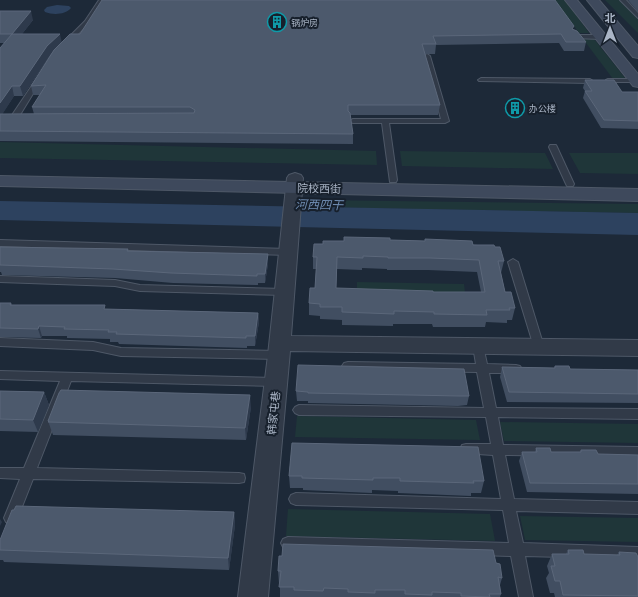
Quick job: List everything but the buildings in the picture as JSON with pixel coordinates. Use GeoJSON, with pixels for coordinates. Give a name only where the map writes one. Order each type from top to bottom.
{"type":"FeatureCollection","features":[{"type":"Feature","properties":{"kind":"main road"},"geometry":{"type":"LineString","coordinates":[[571,0],[637,82]]}},
{"type":"Feature","properties":{"kind":"main road"},"geometry":{"type":"LineString","coordinates":[[594,0],[638,54]]}},
{"type":"Feature","properties":{"kind":"main road","name":"院校西街"},"geometry":{"type":"LineString","coordinates":[[0,172],[293,189],[393,180],[638,185]]}},
{"type":"Feature","properties":{"kind":"main road","name":"院校西街"},"geometry":{"type":"LineString","coordinates":[[0,182],[638,195]]}},
{"type":"Feature","properties":{"kind":"street","name":"韩家屯巷"},"geometry":{"type":"LineString","coordinates":[[253,597],[280,349],[293,189]]}},
{"type":"Feature","properties":{"kind":"street"},"geometry":{"type":"LineString","coordinates":[[280,349],[478,346],[638,348]]}},
{"type":"Feature","properties":{"kind":"lane"},"geometry":{"type":"LineString","coordinates":[[63,47],[87,22],[102,0]]}},
{"type":"Feature","properties":{"kind":"lane"},"geometry":{"type":"LineString","coordinates":[[623,0],[638,16]]}},
{"type":"Feature","properties":{"kind":"lane"},"geometry":{"type":"LineString","coordinates":[[574,37],[600,36]]}},
{"type":"Feature","properties":{"kind":"lane"},"geometry":{"type":"LineString","coordinates":[[353,121],[445,121],[427,56]]}},
{"type":"Feature","properties":{"kind":"lane"},"geometry":{"type":"LineString","coordinates":[[20,120],[12,120],[41,76]]}},
{"type":"Feature","properties":{"kind":"lane"},"geometry":{"type":"LineString","coordinates":[[481,80],[590,81]]}},
{"type":"Feature","properties":{"kind":"lane"},"geometry":{"type":"LineString","coordinates":[[608,81],[637,82]]}},
{"type":"Feature","properties":{"kind":"lane"},"geometry":{"type":"LineString","coordinates":[[385,121],[393,180]]}},
{"type":"Feature","properties":{"kind":"lane"},"geometry":{"type":"LineString","coordinates":[[553,147],[570,184]]}},
{"type":"Feature","properties":{"kind":"lane"},"geometry":{"type":"LineString","coordinates":[[0,243],[288,252]]}},
{"type":"Feature","properties":{"kind":"lane"},"geometry":{"type":"LineString","coordinates":[[513,262],[539,347]]}},
{"type":"Feature","properties":{"kind":"lane"},"geometry":{"type":"LineString","coordinates":[[0,279],[115,283],[140,288],[285,292]]}},
{"type":"Feature","properties":{"kind":"lane"},"geometry":{"type":"LineString","coordinates":[[0,342],[93,346],[121,352],[280,349]]}},
{"type":"Feature","properties":{"kind":"lane"},"geometry":{"type":"LineString","coordinates":[[478,346],[526,597]]}},
{"type":"Feature","properties":{"kind":"lane"},"geometry":{"type":"LineString","coordinates":[[340,366],[529,369]]}},
{"type":"Feature","properties":{"kind":"lane"},"geometry":{"type":"LineString","coordinates":[[0,375],[276,382]]}},
{"type":"Feature","properties":{"kind":"lane"},"geometry":{"type":"LineString","coordinates":[[6,532],[67,376]]}},
{"type":"Feature","properties":{"kind":"lane"},"geometry":{"type":"LineString","coordinates":[[299,410],[638,414]]}},
{"type":"Feature","properties":{"kind":"lane"},"geometry":{"type":"LineString","coordinates":[[452,449],[638,452]]}},
{"type":"Feature","properties":{"kind":"lane"},"geometry":{"type":"LineString","coordinates":[[0,473],[239,478]]}},
{"type":"Feature","properties":{"kind":"lane"},"geometry":{"type":"LineString","coordinates":[[296,499],[638,508]]}},
{"type":"Feature","properties":{"kind":"lane"},"geometry":{"type":"LineString","coordinates":[[288,543],[638,553]]}},
{"type":"Feature","properties":{"kind":"green space"},"geometry":{"type":"Polygon","coordinates":[[[548,0],[565,0],[589,33],[579,33],[568,18],[548,0]]]}},
{"type":"Feature","properties":{"kind":"green space"},"geometry":{"type":"Polygon","coordinates":[[[605,0],[621,0],[638,19],[638,33],[605,0]]]}},
{"type":"Feature","properties":{"kind":"green space"},"geometry":{"type":"Polygon","coordinates":[[[583,39],[594,39],[625,78],[613,79],[583,39]]]}},
{"type":"Feature","properties":{"kind":"green space"},"geometry":{"type":"Polygon","coordinates":[[[0,142],[376,151],[377,165],[0,158],[0,142]]]}},
{"type":"Feature","properties":{"kind":"green space"},"geometry":{"type":"Polygon","coordinates":[[[400,151],[545,153],[553,169],[402,166],[400,151]]]}},
{"type":"Feature","properties":{"kind":"green space"},"geometry":{"type":"Polygon","coordinates":[[[569,153],[638,153],[638,174],[580,173],[569,153]]]}},
{"type":"Feature","properties":{"kind":"green space"},"geometry":{"type":"Polygon","coordinates":[[[311,200],[638,204],[638,213],[309,207],[311,200]]]}},
{"type":"Feature","properties":{"kind":"green space"},"geometry":{"type":"Polygon","coordinates":[[[357,282],[464,284],[465,293],[357,290],[357,282]]]}},
{"type":"Feature","properties":{"kind":"green space"},"geometry":{"type":"Polygon","coordinates":[[[297,416],[476,420],[480,440],[295,437],[297,416]]]}},
{"type":"Feature","properties":{"kind":"green space"},"geometry":{"type":"Polygon","coordinates":[[[500,422],[638,424],[638,443],[504,441],[500,422]]]}},
{"type":"Feature","properties":{"kind":"green space"},"geometry":{"type":"Polygon","coordinates":[[[288,509],[490,514],[495,541],[286,536],[288,509]]]}},
{"type":"Feature","properties":{"kind":"green space"},"geometry":{"type":"Polygon","coordinates":[[[520,516],[638,518],[638,542],[525,540],[520,516]]]}},
{"type":"Feature","properties":{"kind":"water"},"geometry":{"type":"Polygon","coordinates":[[[57,5],[69,6],[71,8],[66,12],[59,14],[48,13],[44,10],[47,7],[57,5]]]}},
{"type":"Feature","properties":{"kind":"water"},"geometry":{"type":"Polygon","coordinates":[[[0,201],[638,213],[638,235],[0,220],[0,201]]]}},
{"type":"Feature","properties":{"kind":"place","name":"锅炉房"},"geometry":{"type":"Point","coordinates":[277,22]}},
{"type":"Feature","properties":{"kind":"place","name":"办公楼"},"geometry":{"type":"Point","coordinates":[515,108]}},
{"type":"Feature","properties":{"kind":"water label","name":"河西四干"},"geometry":{"type":"Point","coordinates":[319,204]}}]}
